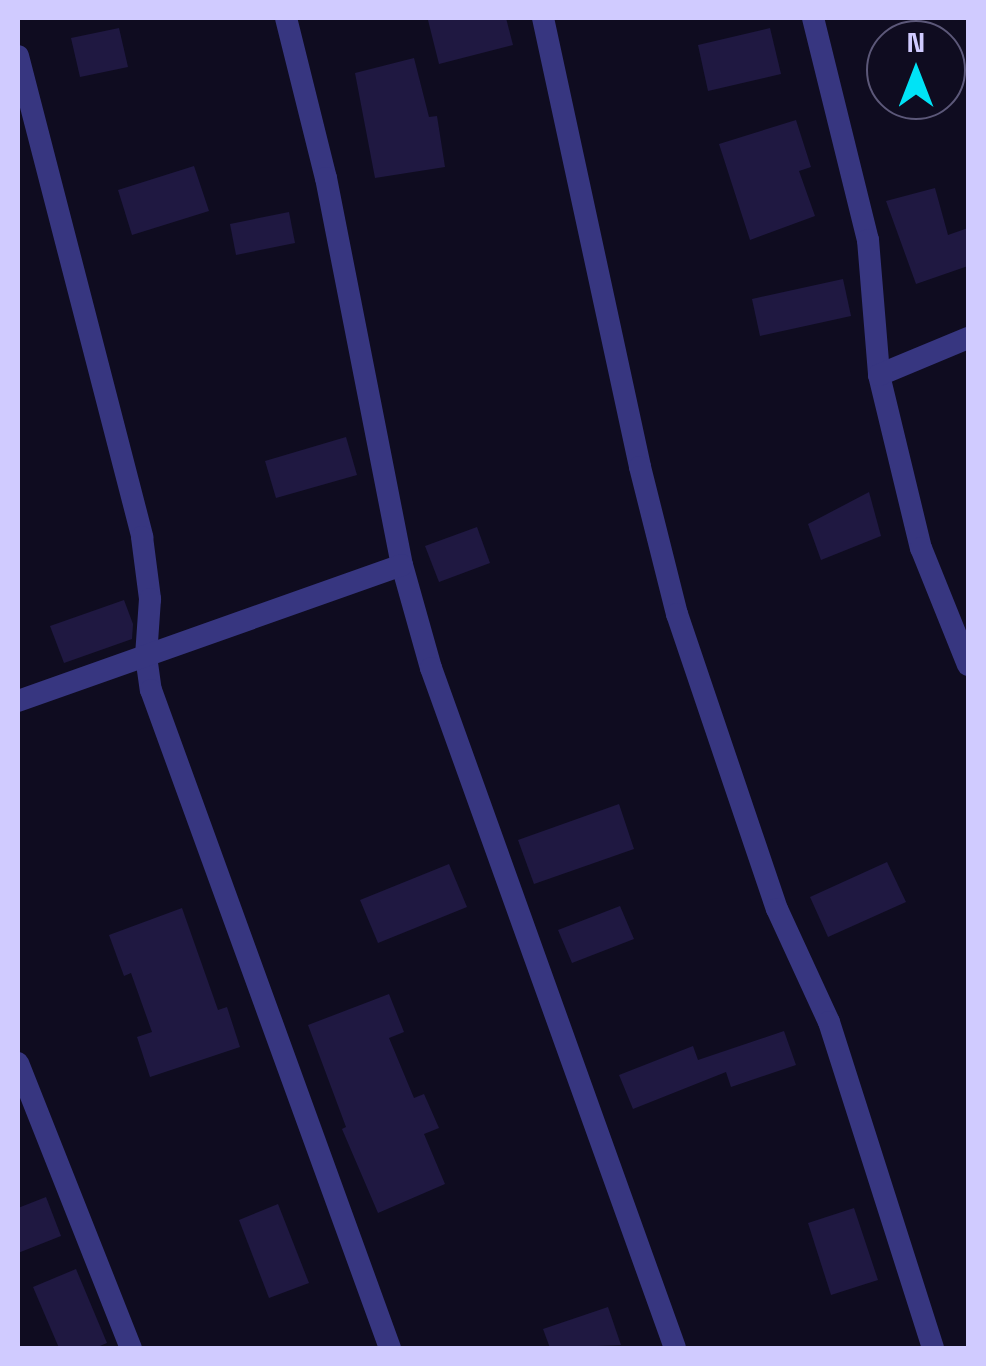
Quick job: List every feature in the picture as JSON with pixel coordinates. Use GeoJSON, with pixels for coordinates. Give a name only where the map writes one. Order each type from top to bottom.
{"type":"FeatureCollection","features":[{"type":"Feature","properties":{"kind":"street"},"geometry":{"type":"LineString","coordinates":[[286,18],[326,178],[402,565],[431,668],[675,1348]]}},
{"type":"Feature","properties":{"kind":"street"},"geometry":{"type":"LineString","coordinates":[[543,18],[640,468],[677,614],[777,909],[829,1022],[932,1348]]}},
{"type":"Feature","properties":{"kind":"street"},"geometry":{"type":"LineString","coordinates":[[813,18],[868,240],[878,375],[921,548],[968,665]]}},
{"type":"Feature","properties":{"kind":"street"},"geometry":{"type":"LineString","coordinates":[[18,56],[142,537],[150,598],[146,656],[150,690],[390,1348]]}},
{"type":"Feature","properties":{"kind":"street"},"geometry":{"type":"LineString","coordinates":[[878,375],[968,338]]}},
{"type":"Feature","properties":{"kind":"street"},"geometry":{"type":"LineString","coordinates":[[18,701],[402,565]]}},
{"type":"Feature","properties":{"kind":"street"},"geometry":{"type":"LineString","coordinates":[[18,1063],[131,1348]]}},
{"type":"Feature","properties":{"kind":"building"},"geometry":{"type":"Polygon","coordinates":[[[506,18],[513,45],[439,64],[428,20],[506,18]]]}},
{"type":"Feature","properties":{"kind":"building"},"geometry":{"type":"Polygon","coordinates":[[[119,28],[128,67],[80,77],[71,38],[119,28]]]}},
{"type":"Feature","properties":{"kind":"building"},"geometry":{"type":"Polygon","coordinates":[[[770,28],[781,74],[708,91],[698,45],[770,28]]]}},
{"type":"Feature","properties":{"kind":"building"},"geometry":{"type":"Polygon","coordinates":[[[414,58],[429,117],[437,116],[445,167],[375,178],[355,73],[414,58]]]}},
{"type":"Feature","properties":{"kind":"building"},"geometry":{"type":"Polygon","coordinates":[[[796,120],[811,167],[799,171],[815,216],[750,240],[719,144],[796,120]]]}},
{"type":"Feature","properties":{"kind":"building"},"geometry":{"type":"Polygon","coordinates":[[[194,166],[209,211],[132,235],[118,190],[194,166]]]}},
{"type":"Feature","properties":{"kind":"building"},"geometry":{"type":"Polygon","coordinates":[[[935,188],[948,235],[968,228],[968,266],[916,284],[886,201],[935,188]]]}},
{"type":"Feature","properties":{"kind":"building"},"geometry":{"type":"Polygon","coordinates":[[[289,212],[295,243],[236,255],[230,224],[289,212]]]}},
{"type":"Feature","properties":{"kind":"building"},"geometry":{"type":"Polygon","coordinates":[[[843,279],[851,316],[760,336],[752,299],[843,279]]]}},
{"type":"Feature","properties":{"kind":"building"},"geometry":{"type":"Polygon","coordinates":[[[346,437],[357,475],[276,498],[265,461],[346,437]]]}},
{"type":"Feature","properties":{"kind":"building"},"geometry":{"type":"Polygon","coordinates":[[[869,492],[881,536],[821,560],[808,524],[869,492]]]}},
{"type":"Feature","properties":{"kind":"building"},"geometry":{"type":"Polygon","coordinates":[[[477,527],[490,563],[439,582],[425,546],[477,527]]]}},
{"type":"Feature","properties":{"kind":"building"},"geometry":{"type":"Polygon","coordinates":[[[124,600],[133,624],[132,639],[64,663],[50,626],[124,600]]]}},
{"type":"Feature","properties":{"kind":"building"},"geometry":{"type":"Polygon","coordinates":[[[619,804],[634,849],[534,884],[518,840],[619,804]]]}},
{"type":"Feature","properties":{"kind":"building"},"geometry":{"type":"Polygon","coordinates":[[[887,862],[906,902],[828,937],[810,897],[887,862]]]}},
{"type":"Feature","properties":{"kind":"building"},"geometry":{"type":"Polygon","coordinates":[[[449,864],[467,907],[378,943],[360,900],[449,864]]]}},
{"type":"Feature","properties":{"kind":"building"},"geometry":{"type":"Polygon","coordinates":[[[620,906],[634,939],[572,963],[558,930],[620,906]]]}},
{"type":"Feature","properties":{"kind":"building"},"geometry":{"type":"Polygon","coordinates":[[[182,908],[218,1010],[227,1007],[240,1047],[150,1077],[137,1037],[152,1032],[131,973],[124,976],[109,935],[182,908]]]}},
{"type":"Feature","properties":{"kind":"building"},"geometry":{"type":"Polygon","coordinates":[[[389,994],[404,1032],[389,1038],[414,1098],[424,1094],[439,1128],[424,1134],[445,1184],[378,1213],[342,1129],[346,1127],[308,1025],[389,994]]]}},
{"type":"Feature","properties":{"kind":"building"},"geometry":{"type":"Polygon","coordinates":[[[784,1031],[796,1065],[731,1087],[726,1072],[633,1109],[619,1075],[693,1046],[698,1060],[784,1031]]]}},
{"type":"Feature","properties":{"kind":"building"},"geometry":{"type":"Polygon","coordinates":[[[46,1197],[61,1236],[18,1253],[18,1208],[46,1197]]]}},
{"type":"Feature","properties":{"kind":"building"},"geometry":{"type":"Polygon","coordinates":[[[278,1204],[309,1283],[269,1298],[239,1220],[278,1204]]]}},
{"type":"Feature","properties":{"kind":"building"},"geometry":{"type":"Polygon","coordinates":[[[854,1208],[878,1280],[831,1295],[808,1223],[854,1208]]]}},
{"type":"Feature","properties":{"kind":"building"},"geometry":{"type":"Polygon","coordinates":[[[76,1269],[107,1343],[95,1348],[59,1348],[33,1287],[76,1269]]]}},
{"type":"Feature","properties":{"kind":"building"},"geometry":{"type":"Polygon","coordinates":[[[608,1307],[621,1345],[550,1348],[543,1329],[608,1307]]]}}]}
